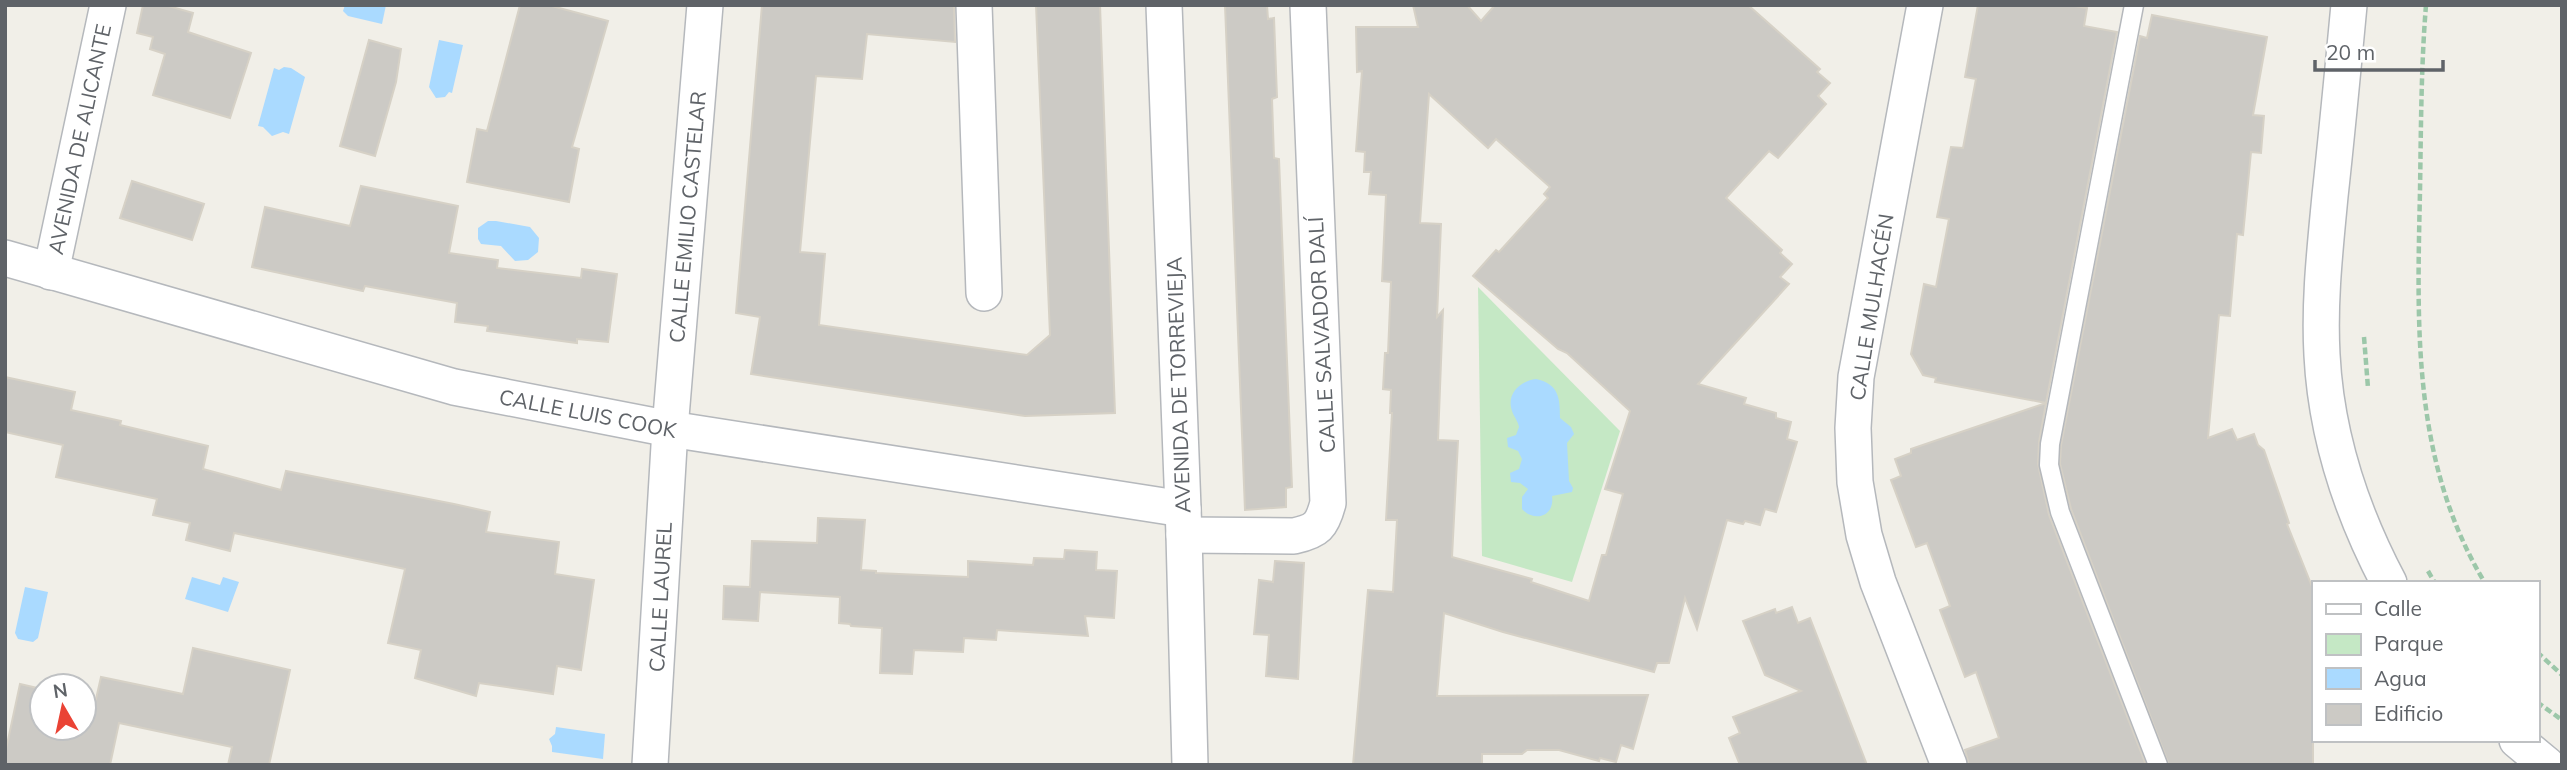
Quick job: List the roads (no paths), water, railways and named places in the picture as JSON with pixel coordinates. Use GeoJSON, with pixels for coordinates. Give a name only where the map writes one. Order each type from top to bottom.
{"type":"FeatureCollection","features":[{"type":"Feature","properties":{"kind":"street","name":"AVENIDA DE ALICANTE"},"geometry":{"type":"LineString","coordinates":[[51,272],[108,5]]}},
{"type":"Feature","properties":{"kind":"street","name":"CALLE EMILIO CASTELAR"},"geometry":{"type":"LineString","coordinates":[[670,429],[705,5]]}},
{"type":"Feature","properties":{"kind":"street"},"geometry":{"type":"LineString","coordinates":[[974,5],[985,293]]}},
{"type":"Feature","properties":{"kind":"street","name":"AVENIDA DE TORREVIEJA"},"geometry":{"type":"LineString","coordinates":[[1164,5],[1184,522],[1190,765]]}},
{"type":"Feature","properties":{"kind":"street","name":"CALLE SALVADOR DALÍ"},"geometry":{"type":"LineString","coordinates":[[1184,522],[1294,536],[1312,532],[1324,520],[1328,503],[1308,5]]}},
{"type":"Feature","properties":{"kind":"street","name":"CALLE MULHACÉN"},"geometry":{"type":"LineString","coordinates":[[1924,5],[1856,377],[1853,428],[1855,482],[1871,560],[1949,765]]}},
{"type":"Feature","properties":{"kind":"street"},"geometry":{"type":"LineString","coordinates":[[2348,5],[2321,296],[2322,357],[2330,418],[2344,478],[2369,546],[2388,581]]}},
{"type":"Feature","properties":{"kind":"street","name":"CALLE LUIS COOK"},"geometry":{"type":"LineString","coordinates":[[5,258],[454,387],[1184,522]]}},
{"type":"Feature","properties":{"kind":"street","name":"CALLE LAUREL"},"geometry":{"type":"LineString","coordinates":[[650,765],[670,429]]}},
{"type":"Feature","properties":{"kind":"street"},"geometry":{"type":"LineString","coordinates":[[2519,742],[2547,765]]}},
{"type":"Feature","properties":{"kind":"lane"},"geometry":{"type":"LineString","coordinates":[[2134,5],[2050,444],[2049,465],[2060,512],[2158,765]]}},
{"type":"Feature","properties":{"kind":"water"},"geometry":{"type":"Polygon","coordinates":[[[345,5],[386,5],[382,24],[348,16],[343,11],[345,5]]]}},
{"type":"Feature","properties":{"kind":"water"},"geometry":{"type":"Polygon","coordinates":[[[439,40],[463,45],[452,93],[436,98],[429,87],[439,40]]]}},
{"type":"Feature","properties":{"kind":"water"},"geometry":{"type":"Polygon","coordinates":[[[284,67],[291,68],[305,77],[289,134],[283,132],[272,136],[258,126],[274,68],[279,70],[284,67]]]}},
{"type":"Feature","properties":{"kind":"water"},"geometry":{"type":"Polygon","coordinates":[[[488,221],[530,227],[539,238],[538,252],[528,260],[515,261],[501,246],[481,244],[478,228],[488,221]]]}},
{"type":"Feature","properties":{"kind":"water"},"geometry":{"type":"Polygon","coordinates":[[[1536,379],[1554,388],[1560,418],[1571,427],[1574,434],[1567,443],[1569,481],[1573,488],[1572,492],[1552,496],[1547,513],[1533,516],[1522,509],[1522,497],[1528,489],[1520,483],[1511,482],[1510,473],[1519,469],[1522,459],[1518,451],[1508,447],[1507,438],[1516,435],[1519,427],[1512,411],[1513,394],[1525,382],[1536,379]]]}},
{"type":"Feature","properties":{"kind":"water"},"geometry":{"type":"Polygon","coordinates":[[[192,577],[220,585],[223,577],[239,582],[228,612],[185,599],[192,577]]]}},
{"type":"Feature","properties":{"kind":"water"},"geometry":{"type":"Polygon","coordinates":[[[25,587],[48,592],[38,638],[33,642],[18,639],[15,633],[25,587]]]}},
{"type":"Feature","properties":{"kind":"water"},"geometry":{"type":"Polygon","coordinates":[[[556,727],[605,734],[603,759],[552,752],[549,739],[555,734],[556,727]]]}}]}
